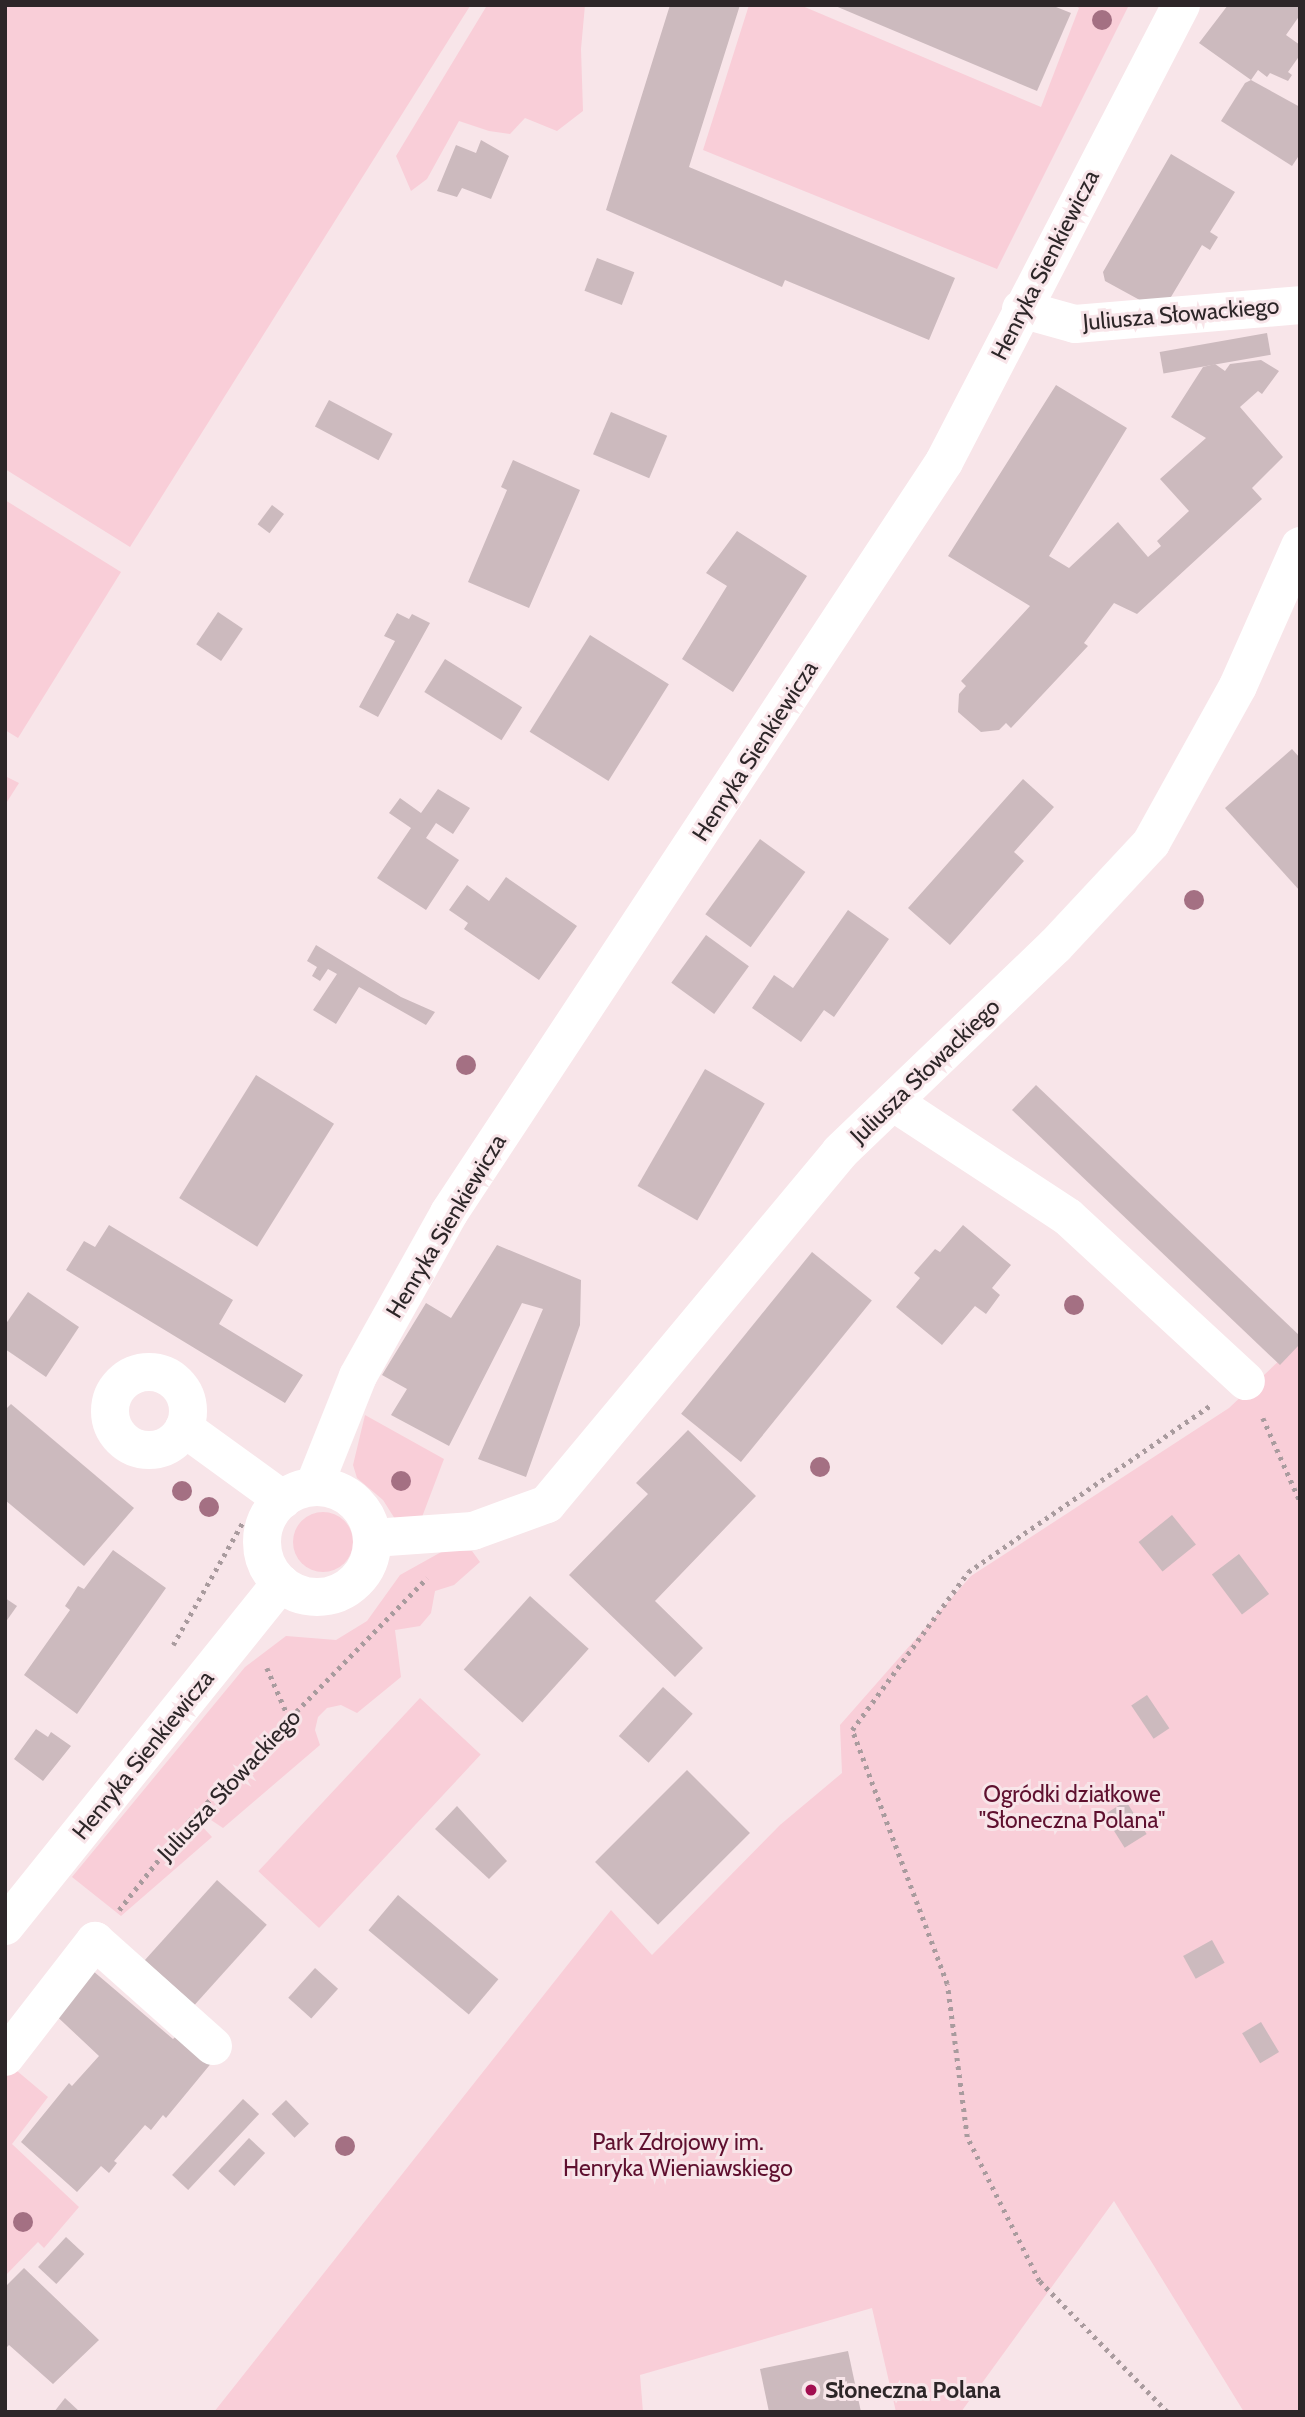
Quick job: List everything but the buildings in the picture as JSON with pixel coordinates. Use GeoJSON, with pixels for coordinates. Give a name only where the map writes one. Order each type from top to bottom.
{"type":"FeatureCollection","features":[{"type":"Feature","properties":{"kind":"street","name":"Henryka Sienkiewicza"},"geometry":{"type":"LineString","coordinates":[[298,1493],[358,1376],[449,1213],[944,462],[1181,5]]}},
{"type":"Feature","properties":{"kind":"street","name":"Juliusza Słowackiego"},"geometry":{"type":"LineString","coordinates":[[1021,309],[1075,324],[1300,305]]}},
{"type":"Feature","properties":{"kind":"street","name":"Juliusza Słowackiego"},"geometry":{"type":"LineString","coordinates":[[373,1538],[473,1531],[547,1504],[841,1152],[1055,946],[1152,843],[1238,686],[1300,546]]}},
{"type":"Feature","properties":{"kind":"street"},"geometry":{"type":"LineString","coordinates":[[893,1102],[1068,1217],[1246,1381]]}},
{"type":"Feature","properties":{"kind":"street"},"geometry":{"type":"LineString","coordinates":[[184,1428],[298,1493]]}},
{"type":"Feature","properties":{"kind":"street"},"geometry":{"type":"LineString","coordinates":[[335,1489],[354,1500],[367,1517],[373,1538],[370,1559],[359,1578],[342,1591],[321,1597],[300,1594],[281,1583],[267,1567],[262,1545],[265,1524],[275,1505],[298,1493],[335,1489]]}},
{"type":"Feature","properties":{"kind":"street","name":"Henryka Sienkiewicza"},"geometry":{"type":"LineString","coordinates":[[5,1926],[281,1583]]}},
{"type":"Feature","properties":{"kind":"street"},"geometry":{"type":"LineString","coordinates":[[5,2057],[95,1941],[213,2046]]}},
{"type":"Feature","properties":{"kind":"path"},"geometry":{"type":"LineString","coordinates":[[1167,2412],[1039,2281],[967,2137],[947,1984],[852,1730],[968,1573],[1246,1381],[1300,1501]]}},
{"type":"Feature","properties":{"kind":"path","name":"Juliusza Słowackiego"},"geometry":{"type":"LineString","coordinates":[[95,1941],[189,1821],[473,1531]]}},
{"type":"Feature","properties":{"kind":"green space"},"geometry":{"type":"Polygon","coordinates":[[[5,5],[470,6],[130,547],[5,469],[5,5]]]}},
{"type":"Feature","properties":{"kind":"green space"},"geometry":{"type":"Polygon","coordinates":[[[484,5],[585,5],[581,49],[583,111],[557,131],[525,118],[510,134],[489,131],[459,121],[427,179],[411,191],[396,156],[486,7],[484,5]]]}},
{"type":"Feature","properties":{"kind":"green space"},"geometry":{"type":"Polygon","coordinates":[[[749,5],[800,5],[1041,107],[1079,8],[1074,5],[1129,5],[997,269],[703,150],[749,5]]]}},
{"type":"Feature","properties":{"kind":"green space"},"geometry":{"type":"Polygon","coordinates":[[[5,500],[121,572],[18,738],[5,730],[5,500]]]}},
{"type":"Feature","properties":{"kind":"green space"},"geometry":{"type":"Polygon","coordinates":[[[5,776],[19,783],[5,805],[5,776]]]}},
{"type":"Feature","properties":{"kind":"green space"},"geometry":{"type":"Polygon","coordinates":[[[1300,1341],[1300,2412],[1244,2412],[1114,2201],[961,2412],[896,2412],[872,2308],[640,2375],[643,2412],[214,2412],[611,1910],[652,1955],[780,1825],[842,1773],[840,1725],[971,1576],[1229,1408],[1300,1341]]]}},
{"type":"Feature","properties":{"kind":"green space"},"geometry":{"type":"Polygon","coordinates":[[[365,1415],[444,1459],[422,1517],[395,1519],[383,1500],[357,1478],[353,1465],[365,1415]]]}},
{"type":"Feature","properties":{"kind":"green space"},"geometry":{"type":"Polygon","coordinates":[[[323,1512],[335,1514],[348,1525],[353,1542],[351,1554],[340,1567],[323,1572],[311,1570],[298,1559],[293,1542],[295,1530],[306,1517],[323,1512]]]}},
{"type":"Feature","properties":{"kind":"green space"},"geometry":{"type":"Polygon","coordinates":[[[443,1551],[472,1551],[480,1562],[454,1585],[435,1591],[431,1613],[420,1626],[395,1630],[401,1677],[357,1713],[341,1705],[327,1708],[318,1717],[315,1730],[320,1745],[223,1828],[202,1814],[197,1821],[212,1837],[121,1916],[72,1877],[245,1667],[286,1636],[336,1640],[367,1621],[400,1575],[443,1551]]]}},
{"type":"Feature","properties":{"kind":"green space"},"geometry":{"type":"Polygon","coordinates":[[[420,1698],[481,1755],[319,1928],[258,1871],[420,1698]]]}},
{"type":"Feature","properties":{"kind":"green space"},"geometry":{"type":"Polygon","coordinates":[[[10,2065],[48,2097],[12,2144],[79,2207],[44,2248],[38,2242],[5,2276],[5,2072],[10,2065]]]}},
{"type":"Feature","properties":{"kind":"place","name":"Słoneczna Polana"},"geometry":{"type":"Point","coordinates":[811,2390]}},
{"type":"Feature","properties":{"kind":"park label","name":"Ogródki działkowe \"Słoneczna Polana\""},"geometry":{"type":"Point","coordinates":[1072,1807]}},
{"type":"Feature","properties":{"kind":"park label","name":"Park Zdrojowy im. Henryka Wieniawskiego"},"geometry":{"type":"Point","coordinates":[678,2155]}}]}
